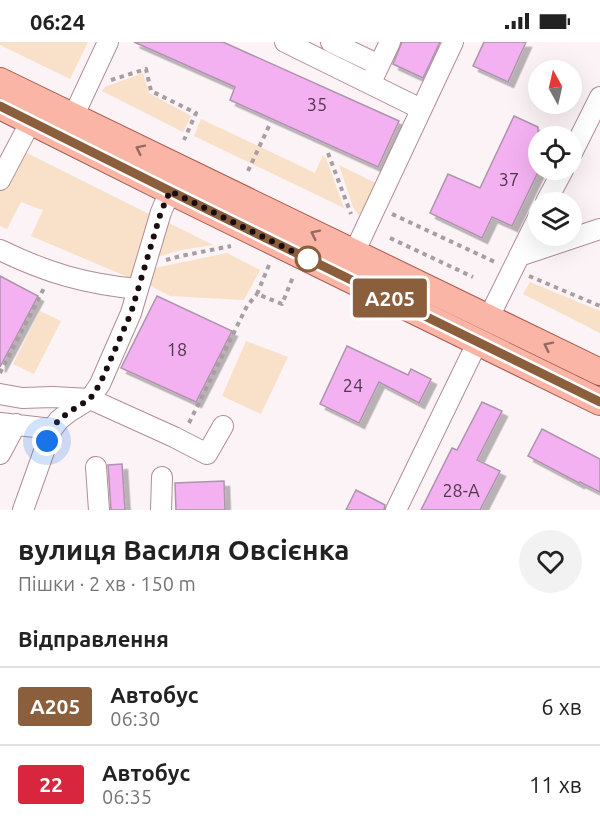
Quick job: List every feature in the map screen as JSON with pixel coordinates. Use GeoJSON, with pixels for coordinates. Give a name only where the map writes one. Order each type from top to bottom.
{"type":"FeatureCollection","features":[{"type":"Feature","properties":{"kind":"main road"},"geometry":{"type":"LineString","coordinates":[[0,81],[600,372]]}},
{"type":"Feature","properties":{"kind":"main road"},"geometry":{"type":"LineString","coordinates":[[0,106],[600,402]]}},
{"type":"Feature","properties":{"kind":"street"},"geometry":{"type":"LineString","coordinates":[[72,117],[108,42]]}},
{"type":"Feature","properties":{"kind":"street"},"geometry":{"type":"LineString","coordinates":[[285,42],[422,109]]}},
{"type":"Feature","properties":{"kind":"street"},"geometry":{"type":"LineString","coordinates":[[331,42],[379,65]]}},
{"type":"Feature","properties":{"kind":"street"},"geometry":{"type":"LineString","coordinates":[[370,84],[390,42]]}},
{"type":"Feature","properties":{"kind":"street"},"geometry":{"type":"LineString","coordinates":[[354,253],[453,42]]}},
{"type":"Feature","properties":{"kind":"street"},"geometry":{"type":"LineString","coordinates":[[582,133],[600,97]]}},
{"type":"Feature","properties":{"kind":"street"},"geometry":{"type":"LineString","coordinates":[[0,180],[31,121]]}},
{"type":"Feature","properties":{"kind":"street"},"geometry":{"type":"LineString","coordinates":[[23,510],[51,429],[69,412],[90,399],[100,384],[131,313],[161,212],[170,191]]}},
{"type":"Feature","properties":{"kind":"street"},"geometry":{"type":"LineString","coordinates":[[516,262],[600,229]]}},
{"type":"Feature","properties":{"kind":"street"},"geometry":{"type":"LineString","coordinates":[[489,317],[528,238]]}},
{"type":"Feature","properties":{"kind":"street"},"geometry":{"type":"LineString","coordinates":[[0,250],[24,262],[80,281],[138,289]]}},
{"type":"Feature","properties":{"kind":"street"},"geometry":{"type":"LineString","coordinates":[[396,510],[478,341]]}},
{"type":"Feature","properties":{"kind":"street"},"geometry":{"type":"LineString","coordinates":[[0,394],[22,399],[53,397],[90,399],[207,454],[223,426]]}},
{"type":"Feature","properties":{"kind":"street"},"geometry":{"type":"LineString","coordinates":[[0,454],[8,423],[51,429]]}},
{"type":"Feature","properties":{"kind":"street"},"geometry":{"type":"LineString","coordinates":[[96,467],[99,510]]}},
{"type":"Feature","properties":{"kind":"street"},"geometry":{"type":"LineString","coordinates":[[161,510],[162,477]]}},
{"type":"Feature","properties":{"kind":"path"},"geometry":{"type":"LineString","coordinates":[[108,81],[146,69],[151,91],[196,113],[184,140]]}},
{"type":"Feature","properties":{"kind":"path"},"geometry":{"type":"LineString","coordinates":[[248,171],[269,126]]}},
{"type":"Feature","properties":{"kind":"path"},"geometry":{"type":"LineString","coordinates":[[328,153],[354,220]]}},
{"type":"Feature","properties":{"kind":"path"},"geometry":{"type":"LineString","coordinates":[[375,207],[479,255],[516,262],[600,306]]}},
{"type":"Feature","properties":{"kind":"path"},"geometry":{"type":"LineString","coordinates":[[390,238],[474,277]]}},
{"type":"Feature","properties":{"kind":"path"},"geometry":{"type":"LineString","coordinates":[[145,266],[182,255],[231,246]]}},
{"type":"Feature","properties":{"kind":"path"},"geometry":{"type":"LineString","coordinates":[[180,440],[247,306],[257,294],[269,265]]}},
{"type":"Feature","properties":{"kind":"path"},"geometry":{"type":"LineString","coordinates":[[0,373],[52,272]]}},
{"type":"Feature","properties":{"kind":"path"},"geometry":{"type":"LineString","coordinates":[[257,294],[282,304],[293,277]]}},
{"type":"Feature","properties":{"kind":"shaded area"},"geometry":{"type":"Polygon","coordinates":[[[0,42],[88,42],[70,79],[0,45],[0,42]]]}},
{"type":"Feature","properties":{"kind":"shaded area"},"geometry":{"type":"Polygon","coordinates":[[[143,73],[149,93],[191,116],[183,132],[102,91],[105,87],[143,73]]]}},
{"type":"Feature","properties":{"kind":"shaded area"},"geometry":{"type":"Polygon","coordinates":[[[201,119],[315,173],[323,155],[344,208],[194,136],[201,119]]]}},
{"type":"Feature","properties":{"kind":"shaded area"},"geometry":{"type":"Polygon","coordinates":[[[19,149],[153,216],[135,280],[31,236],[43,210],[21,202],[7,229],[0,226],[0,189],[19,149]]]}},
{"type":"Feature","properties":{"kind":"shaded area"},"geometry":{"type":"Polygon","coordinates":[[[339,165],[376,183],[359,216],[353,207],[339,165]]]}},
{"type":"Feature","properties":{"kind":"shaded area"},"geometry":{"type":"Polygon","coordinates":[[[163,220],[213,245],[181,250],[151,259],[163,220]]]}},
{"type":"Feature","properties":{"kind":"shaded area"},"geometry":{"type":"Polygon","coordinates":[[[227,253],[260,270],[244,300],[170,296],[147,284],[150,269],[227,253]]]}},
{"type":"Feature","properties":{"kind":"shaded area"},"geometry":{"type":"Polygon","coordinates":[[[530,282],[600,311],[600,333],[523,294],[530,282]]]}},
{"type":"Feature","properties":{"kind":"shaded area"},"geometry":{"type":"Polygon","coordinates":[[[40,311],[61,321],[34,374],[13,364],[40,311]]]}},
{"type":"Feature","properties":{"kind":"shaded area"},"geometry":{"type":"Polygon","coordinates":[[[246,341],[288,357],[261,414],[222,396],[246,341]]]}},
{"type":"Feature","properties":{"kind":"building"},"geometry":{"type":"Polygon","coordinates":[[[134,42],[223,42],[399,121],[378,167],[230,100],[235,87],[134,42]]]}},
{"type":"Feature","properties":{"kind":"building"},"geometry":{"type":"Polygon","coordinates":[[[402,42],[440,42],[423,78],[393,64],[402,42]]]}},
{"type":"Feature","properties":{"kind":"building"},"geometry":{"type":"Polygon","coordinates":[[[484,42],[526,42],[508,82],[473,66],[484,42]]]}},
{"type":"Feature","properties":{"kind":"building"},"geometry":{"type":"Polygon","coordinates":[[[514,116],[536,126],[528,126],[528,180],[534,180],[512,226],[492,217],[482,238],[430,213],[448,174],[480,188],[514,116]]]}},
{"type":"Feature","properties":{"kind":"building"},"geometry":{"type":"Polygon","coordinates":[[[0,276],[38,296],[0,367],[0,276]]]}},
{"type":"Feature","properties":{"kind":"building"},"geometry":{"type":"Polygon","coordinates":[[[157,296],[232,331],[196,402],[121,368],[157,296]]]}},
{"type":"Feature","properties":{"kind":"building"},"geometry":{"type":"Polygon","coordinates":[[[347,346],[408,375],[411,369],[431,379],[419,403],[379,382],[359,423],[320,404],[347,346]]]}},
{"type":"Feature","properties":{"kind":"building"},"geometry":{"type":"Polygon","coordinates":[[[482,402],[502,411],[477,460],[500,471],[480,510],[421,510],[452,448],[457,450],[482,402]]]}},
{"type":"Feature","properties":{"kind":"building"},"geometry":{"type":"Polygon","coordinates":[[[542,429],[600,459],[600,492],[528,456],[542,429]]]}},
{"type":"Feature","properties":{"kind":"building"},"geometry":{"type":"Polygon","coordinates":[[[122,464],[125,510],[111,510],[108,465],[122,464]]]}},
{"type":"Feature","properties":{"kind":"building"},"geometry":{"type":"Polygon","coordinates":[[[224,481],[225,510],[176,510],[175,483],[224,481]]]}},
{"type":"Feature","properties":{"kind":"building"},"geometry":{"type":"Polygon","coordinates":[[[356,490],[385,505],[384,510],[346,510],[356,490]]]}},
{"type":"Feature","properties":{"kind":"bus line","name":"А205"},"geometry":{"type":"LineString","coordinates":[[0,106],[600,402]]}},
{"type":"Feature","properties":{"kind":"route"},"geometry":{"type":"LineString","coordinates":[[47,441],[51,429],[59,420],[90,399],[100,384],[131,313],[161,212],[170,191],[308,259]]}}]}
